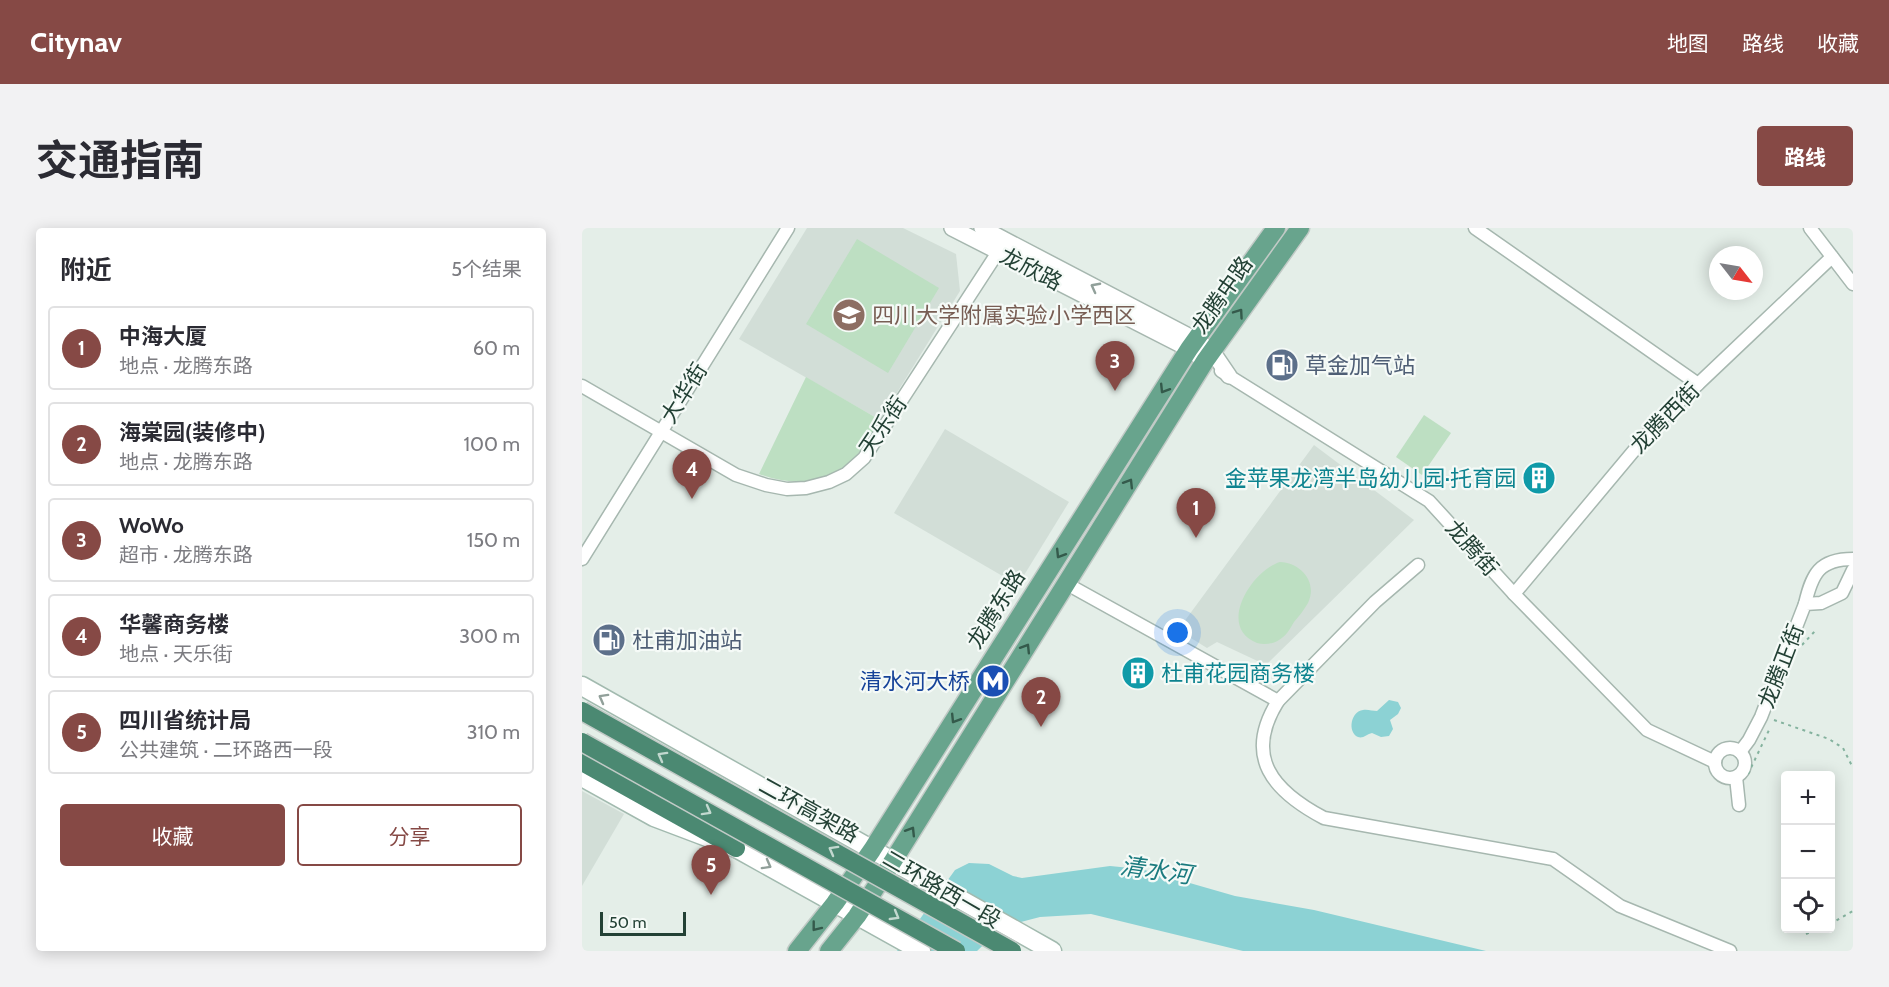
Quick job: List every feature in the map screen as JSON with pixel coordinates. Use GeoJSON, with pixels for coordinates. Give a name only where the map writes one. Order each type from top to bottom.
{"type":"FeatureCollection","features":[{"type":"Feature","properties":{"kind":"highway","name":"二环高架路"},"geometry":{"type":"LineString","coordinates":[[582,711],[1012,951]]}},
{"type":"Feature","properties":{"kind":"highway"},"geometry":{"type":"LineString","coordinates":[[582,741],[956,951]]}},
{"type":"Feature","properties":{"kind":"highway"},"geometry":{"type":"LineString","coordinates":[[582,762],[736,848]]}},
{"type":"Feature","properties":{"kind":"main road","name":"龙腾中路"},"geometry":{"type":"LineString","coordinates":[[1192,345],[1276,228]]}},
{"type":"Feature","properties":{"kind":"main road","name":"龙腾中路"},"geometry":{"type":"LineString","coordinates":[[1209,356],[1299,228]]}},
{"type":"Feature","properties":{"kind":"main road","name":"龙腾东路"},"geometry":{"type":"LineString","coordinates":[[797,951],[835,903],[872,850],[1192,345]]}},
{"type":"Feature","properties":{"kind":"main road","name":"龙腾东路"},"geometry":{"type":"LineString","coordinates":[[829,951],[857,916],[893,861],[1209,356]]}},
{"type":"Feature","properties":{"kind":"main road","name":"二环路西一段"},"geometry":{"type":"LineString","coordinates":[[582,686],[1052,951]]}},
{"type":"Feature","properties":{"kind":"main road"},"geometry":{"type":"LineString","coordinates":[[582,777],[654,817],[736,848],[921,951]]}},
{"type":"Feature","properties":{"kind":"street","name":"大华街"},"geometry":{"type":"LineString","coordinates":[[582,559],[788,228]]}},
{"type":"Feature","properties":{"kind":"street","name":"龙欣路"},"geometry":{"type":"LineString","coordinates":[[952,228],[1192,345],[1209,356],[1229,376]]}},
{"type":"Feature","properties":{"kind":"street"},"geometry":{"type":"LineString","coordinates":[[982,228],[1192,345]]}},
{"type":"Feature","properties":{"kind":"street"},"geometry":{"type":"LineString","coordinates":[[1475,228],[1698,384]]}},
{"type":"Feature","properties":{"kind":"street"},"geometry":{"type":"LineString","coordinates":[[1810,228],[1853,284]]}},
{"type":"Feature","properties":{"kind":"street","name":"天乐街"},"geometry":{"type":"LineString","coordinates":[[582,386],[736,475],[787,489],[806,488],[829,482],[846,474],[864,458],[998,252]]}},
{"type":"Feature","properties":{"kind":"street","name":"龙腾西街"},"geometry":{"type":"LineString","coordinates":[[1514,594],[1657,423],[1832,256]]}},
{"type":"Feature","properties":{"kind":"street","name":"龙腾街"},"geometry":{"type":"LineString","coordinates":[[1229,376],[1429,501],[1514,594],[1647,730],[1715,762]]}},
{"type":"Feature","properties":{"kind":"street"},"geometry":{"type":"LineString","coordinates":[[1804,604],[1810,584],[1819,569],[1837,559],[1853,559]]}},
{"type":"Feature","properties":{"kind":"street"},"geometry":{"type":"LineString","coordinates":[[1418,565],[1375,602],[1278,701],[1267,719],[1263,736],[1263,751],[1273,779],[1285,793],[1304,808],[1324,818],[1553,859],[1620,906],[1730,951]]}},
{"type":"Feature","properties":{"kind":"street","name":"龙腾正街"},"geometry":{"type":"LineString","coordinates":[[1740,752],[1761,717],[1804,604],[1821,603],[1842,593],[1853,570]]}},
{"type":"Feature","properties":{"kind":"street"},"geometry":{"type":"LineString","coordinates":[[1067,584],[1278,701]]}},
{"type":"Feature","properties":{"kind":"street"},"geometry":{"type":"LineString","coordinates":[[1739,805],[1742,778],[1741,774],[1745,760],[1740,752],[1731,748],[1722,751],[1715,762],[1718,772],[1726,778],[1742,778]]}},
{"type":"Feature","properties":{"kind":"path"},"geometry":{"type":"LineString","coordinates":[[1742,778],[1774,720],[1836,743],[1843,748],[1853,768]]}},
{"type":"Feature","properties":{"kind":"path"},"geometry":{"type":"LineString","coordinates":[[1835,921],[1853,911]]}},
{"type":"Feature","properties":{"kind":"shaded area","name":"四川大学附属实验小学西区"},"geometry":{"type":"Polygon","coordinates":[[[807,228],[903,228],[956,254],[960,291],[880,420],[739,339],[807,228]]]}},
{"type":"Feature","properties":{"kind":"shaded area"},"geometry":{"type":"Polygon","coordinates":[[[945,429],[1069,502],[1018,585],[894,513],[945,429]]]}},
{"type":"Feature","properties":{"kind":"shaded area"},"geometry":{"type":"Polygon","coordinates":[[[1314,445],[1414,520],[1266,665],[1217,642],[1207,648],[1178,630],[1314,445]]]}},
{"type":"Feature","properties":{"kind":"shaded area"},"geometry":{"type":"Polygon","coordinates":[[[582,791],[624,814],[582,886],[582,791]]]}},
{"type":"Feature","properties":{"kind":"green space"},"geometry":{"type":"Polygon","coordinates":[[[857,239],[939,288],[888,373],[806,324],[857,239]]]}},
{"type":"Feature","properties":{"kind":"green space"},"geometry":{"type":"Polygon","coordinates":[[[806,377],[880,420],[857,455],[847,465],[824,478],[799,482],[759,474],[806,377]]]}},
{"type":"Feature","properties":{"kind":"green space"},"geometry":{"type":"Polygon","coordinates":[[[1424,415],[1451,433],[1422,475],[1396,457],[1424,415]]]}},
{"type":"Feature","properties":{"kind":"green space"},"geometry":{"type":"Polygon","coordinates":[[[1280,562],[1295,566],[1306,575],[1311,595],[1308,603],[1284,636],[1271,643],[1257,643],[1245,635],[1239,625],[1239,612],[1250,587],[1259,576],[1269,567],[1280,562]]]}},
{"type":"Feature","properties":{"kind":"water"},"geometry":{"type":"Polygon","coordinates":[[[1389,700],[1398,702],[1401,708],[1398,714],[1390,720],[1393,729],[1389,736],[1381,737],[1372,733],[1358,737],[1352,731],[1353,718],[1359,711],[1377,711],[1389,700]]]}},
{"type":"Feature","properties":{"kind":"water"},"geometry":{"type":"Polygon","coordinates":[[[969,863],[989,864],[1022,878],[1110,866],[1141,869],[1235,896],[1314,910],[1486,951],[1243,951],[1091,914],[1040,917],[1002,927],[977,951],[897,951],[955,870],[969,863]]]}},
{"type":"Feature","properties":{"kind":"place","name":"四川大学附属实验小学西区"},"geometry":{"type":"Point","coordinates":[849,315]}},
{"type":"Feature","properties":{"kind":"place","name":"草金加气站"},"geometry":{"type":"Point","coordinates":[1282,365]}},
{"type":"Feature","properties":{"kind":"place","name":"WoWo"},"geometry":{"type":"Point","coordinates":[1115,391]}},
{"type":"Feature","properties":{"kind":"place","name":"金苹果龙湾半岛幼儿园·托育园"},"geometry":{"type":"Point","coordinates":[1539,478]}},
{"type":"Feature","properties":{"kind":"place","name":"华馨商务楼"},"geometry":{"type":"Point","coordinates":[692,499]}},
{"type":"Feature","properties":{"kind":"place","name":"中海大厦"},"geometry":{"type":"Point","coordinates":[1196,538]}},
{"type":"Feature","properties":{"kind":"place","name":"杜甫加油站"},"geometry":{"type":"Point","coordinates":[609,640]}},
{"type":"Feature","properties":{"kind":"place","name":"杜甫花园商务楼"},"geometry":{"type":"Point","coordinates":[1138,673]}},
{"type":"Feature","properties":{"kind":"place","name":"清水河大桥"},"geometry":{"type":"Point","coordinates":[993,681]}},
{"type":"Feature","properties":{"kind":"place","name":"海棠园(装修中)"},"geometry":{"type":"Point","coordinates":[1041,727]}},
{"type":"Feature","properties":{"kind":"place","name":"四川省统计局"},"geometry":{"type":"Point","coordinates":[711,895]}},
{"type":"Feature","properties":{"kind":"water label","name":"清水河"},"geometry":{"type":"Point","coordinates":[1156,870]}}]}
